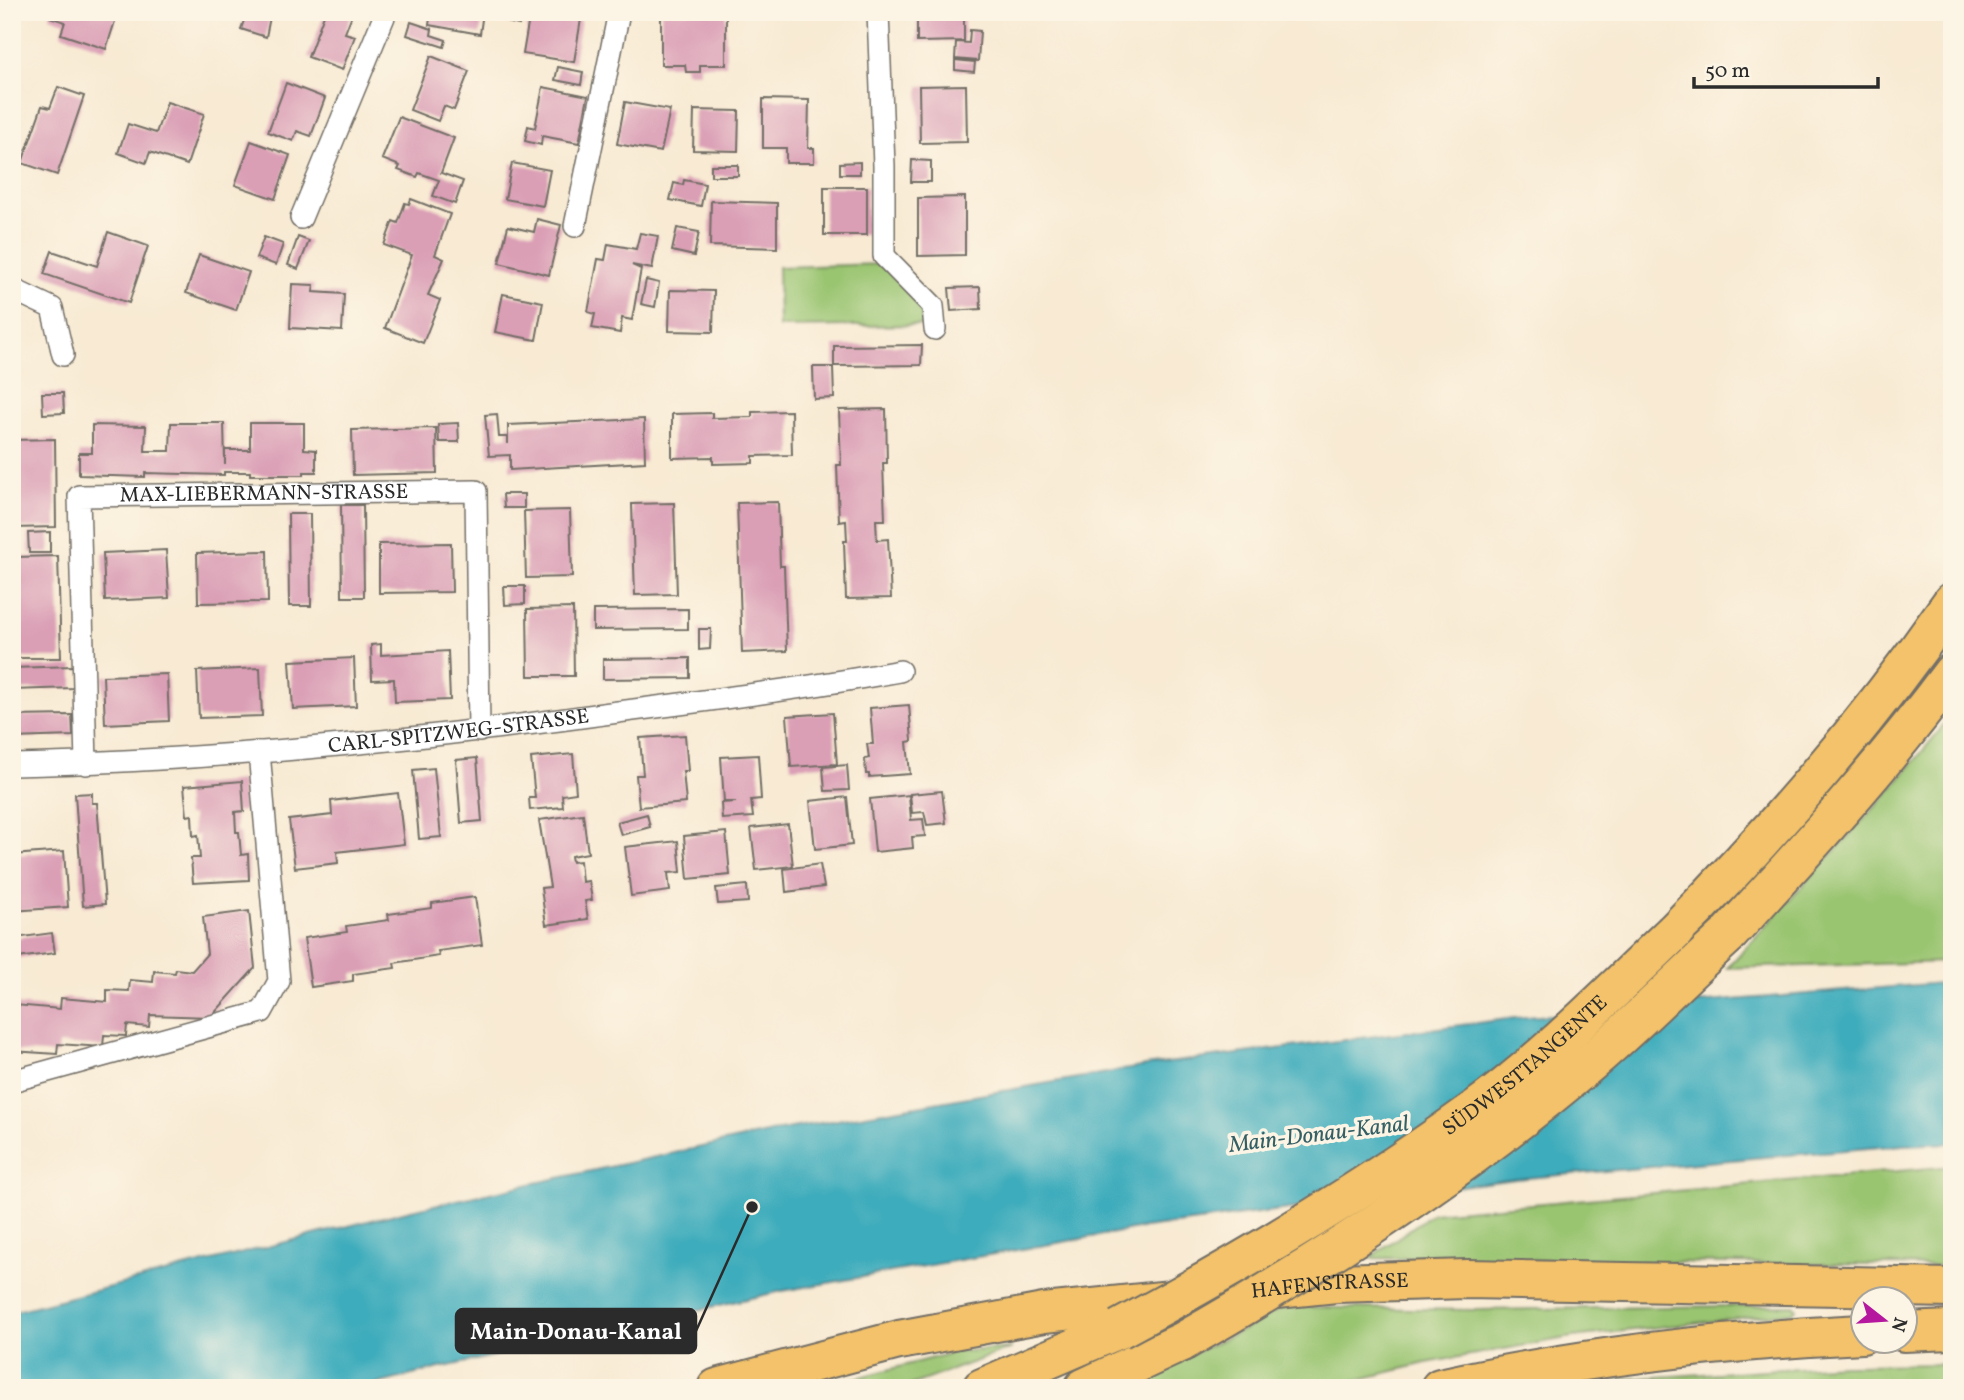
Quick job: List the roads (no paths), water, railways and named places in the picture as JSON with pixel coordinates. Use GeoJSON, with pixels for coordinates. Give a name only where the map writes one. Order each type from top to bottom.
{"type":"FeatureCollection","features":[{"type":"Feature","properties":{"kind":"highway","name":"SÜDWESTTANGENTE"},"geometry":{"type":"LineString","coordinates":[[982,1388],[1119,1329],[1205,1283],[1292,1232],[1473,1111],[1566,1035],[1737,869],[1857,729],[1949,606]]}},
{"type":"Feature","properties":{"kind":"highway","name":"SÜDWESTTANGENTE"},"geometry":{"type":"LineString","coordinates":[[1084,1388],[1182,1342],[1246,1306],[1400,1206],[1496,1137],[1591,1063],[1727,936],[1761,900],[1862,787],[1952,673]]}},
{"type":"Feature","properties":{"kind":"highway","name":"HAFENSTRASSE"},"geometry":{"type":"LineString","coordinates":[[717,1388],[900,1340],[1044,1313],[1336,1283],[1467,1279],[1952,1288]]}},
{"type":"Feature","properties":{"kind":"highway"},"geometry":{"type":"LineString","coordinates":[[1918,1331],[1952,1330]]}},
{"type":"Feature","properties":{"kind":"highway"},"geometry":{"type":"LineString","coordinates":[[1440,1388],[1622,1356],[1763,1339],[1848,1335]]}},
{"type":"Feature","properties":{"kind":"street"},"geometry":{"type":"LineString","coordinates":[[301,218],[386,12]]}},
{"type":"Feature","properties":{"kind":"street"},"geometry":{"type":"LineString","coordinates":[[575,226],[619,12]]}},
{"type":"Feature","properties":{"kind":"street"},"geometry":{"type":"LineString","coordinates":[[878,12],[884,166],[884,256],[933,306],[934,329]]}},
{"type":"Feature","properties":{"kind":"street"},"geometry":{"type":"LineString","coordinates":[[12,289],[52,308],[63,355]]}},
{"type":"Feature","properties":{"kind":"street","name":"MAX-LIEBERMANN-STRASSE"},"geometry":{"type":"LineString","coordinates":[[86,764],[79,496],[476,491],[479,732]]}},
{"type":"Feature","properties":{"kind":"street","name":"CARL-SPITZWEG-STRASSE"},"geometry":{"type":"LineString","coordinates":[[12,765],[86,764],[259,752],[479,732],[798,689],[901,671]]}},
{"type":"Feature","properties":{"kind":"street"},"geometry":{"type":"LineString","coordinates":[[12,1081],[262,1013],[279,981],[259,752]]}},
{"type":"Feature","properties":{"kind":"water"},"geometry":{"type":"Polygon","coordinates":[[[1952,982],[1952,1143],[1515,1179],[1137,1229],[782,1291],[361,1388],[12,1388],[12,1312],[411,1210],[780,1130],[1152,1065],[1515,1018],[1952,982]]]}},
{"type":"Feature","properties":{"kind":"place","name":"Main-Donau-Kanal"},"geometry":{"type":"Point","coordinates":[752,1207]}}]}
